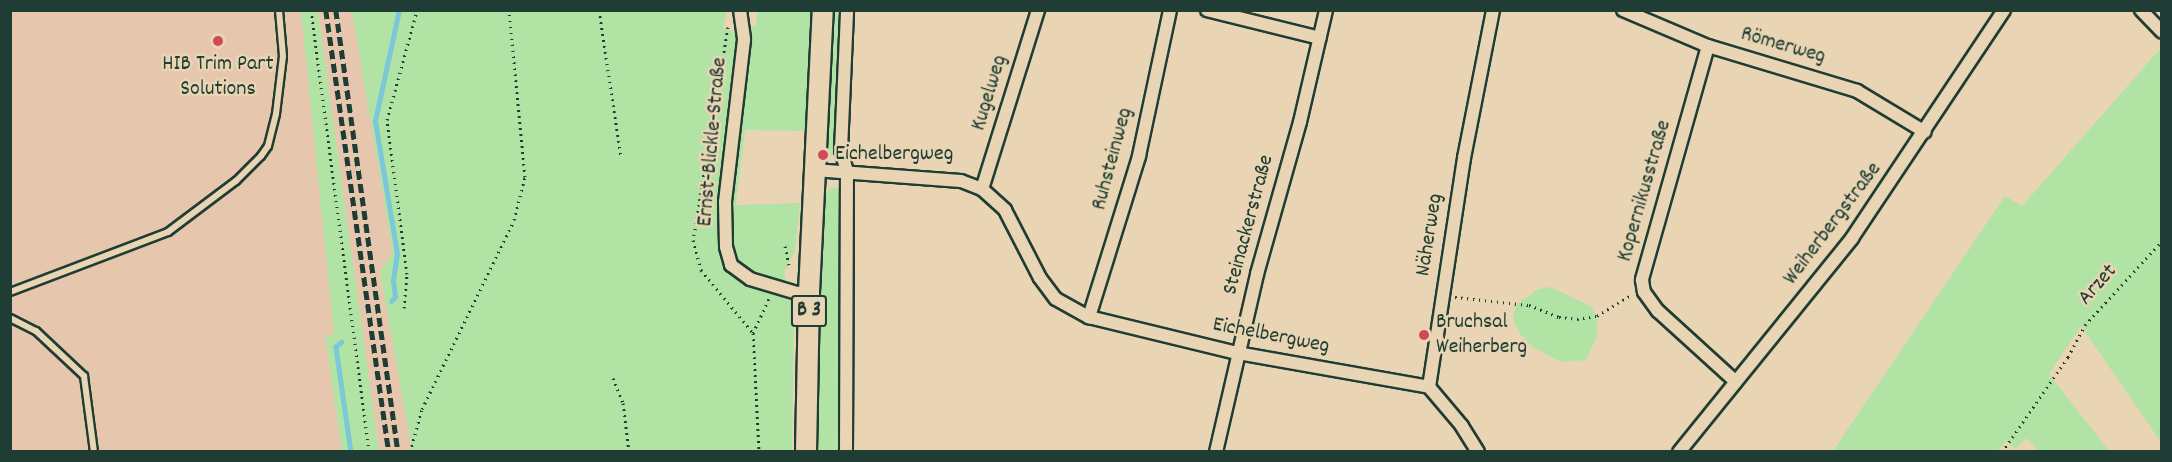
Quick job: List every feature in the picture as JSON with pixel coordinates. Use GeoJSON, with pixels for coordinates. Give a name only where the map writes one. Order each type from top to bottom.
{"type":"FeatureCollection","features":[{"type":"Feature","properties":{"kind":"main road","name":"B 3"},"geometry":{"type":"LineString","coordinates":[[806,452],[809,292],[823,10]]}},
{"type":"Feature","properties":{"kind":"street","name":"Ernst-Blickle-Straße"},"geometry":{"type":"LineString","coordinates":[[740,10],[744,40],[724,220],[726,247],[731,265],[750,279],[785,290],[809,292]]}},
{"type":"Feature","properties":{"kind":"street"},"geometry":{"type":"LineString","coordinates":[[846,452],[847,172],[841,150],[848,10]]}},
{"type":"Feature","properties":{"kind":"street","name":"Kugelweg"},"geometry":{"type":"LineString","coordinates":[[982,189],[1038,10]]}},
{"type":"Feature","properties":{"kind":"street","name":"Ruhsteinweg"},"geometry":{"type":"LineString","coordinates":[[1089,317],[1139,156],[1170,10]]}},
{"type":"Feature","properties":{"kind":"street"},"geometry":{"type":"LineString","coordinates":[[1207,10],[1320,38]]}},
{"type":"Feature","properties":{"kind":"street","name":"Steinackerstraße"},"geometry":{"type":"LineString","coordinates":[[1216,452],[1237,353],[1326,10]]}},
{"type":"Feature","properties":{"kind":"street","name":"Näherweg"},"geometry":{"type":"LineString","coordinates":[[1429,387],[1442,294],[1493,10]]}},
{"type":"Feature","properties":{"kind":"street","name":"Römerweg"},"geometry":{"type":"LineString","coordinates":[[1623,10],[1707,46],[1857,91],[1925,132]]}},
{"type":"Feature","properties":{"kind":"street","name":"Weiherbergstraße"},"geometry":{"type":"LineString","coordinates":[[1679,452],[1852,238],[1925,132],[2004,10]]}},
{"type":"Feature","properties":{"kind":"street"},"geometry":{"type":"LineString","coordinates":[[2141,10],[2162,32]]}},
{"type":"Feature","properties":{"kind":"street","name":"Kopernikusstraße"},"geometry":{"type":"LineString","coordinates":[[1707,46],[1642,280],[1644,292],[1658,311],[1736,382]]}},
{"type":"Feature","properties":{"kind":"street","name":"Eichelbergweg"},"geometry":{"type":"LineString","coordinates":[[814,170],[961,181],[982,189],[1005,210],[1040,278],[1056,299],[1089,317],[1237,353],[1429,387]]}},
{"type":"Feature","properties":{"kind":"street"},"geometry":{"type":"LineString","coordinates":[[1429,387],[1462,426],[1478,452]]}},
{"type":"Feature","properties":{"kind":"lane"},"geometry":{"type":"LineString","coordinates":[[10,292],[168,232],[236,182],[261,156],[268,146],[276,114],[283,56],[279,10]]}},
{"type":"Feature","properties":{"kind":"lane"},"geometry":{"type":"LineString","coordinates":[[10,318],[36,331],[84,376],[94,452]]}},
{"type":"Feature","properties":{"kind":"path"},"geometry":{"type":"LineString","coordinates":[[311,10],[369,452]]}},
{"type":"Feature","properties":{"kind":"path"},"geometry":{"type":"LineString","coordinates":[[404,308],[407,274],[387,120],[417,10]]}},
{"type":"Feature","properties":{"kind":"path"},"geometry":{"type":"LineString","coordinates":[[410,452],[422,409],[514,220],[525,177],[509,10]]}},
{"type":"Feature","properties":{"kind":"path"},"geometry":{"type":"LineString","coordinates":[[599,10],[621,157]]}},
{"type":"Feature","properties":{"kind":"path","name":"Arzet"},"geometry":{"type":"LineString","coordinates":[[2002,452],[2068,357],[2085,325],[2162,242]]}},
{"type":"Feature","properties":{"kind":"path"},"geometry":{"type":"LineString","coordinates":[[785,246],[789,265]]}},
{"type":"Feature","properties":{"kind":"path"},"geometry":{"type":"LineString","coordinates":[[1442,294],[1529,305],[1558,317],[1576,319],[1597,316],[1624,296],[1644,292]]}},
{"type":"Feature","properties":{"kind":"path"},"geometry":{"type":"LineString","coordinates":[[753,333],[769,300]]}},
{"type":"Feature","properties":{"kind":"path"},"geometry":{"type":"LineString","coordinates":[[614,378],[623,403],[629,452]]}},
{"type":"Feature","properties":{"kind":"shaded area"},"geometry":{"type":"Polygon","coordinates":[[[10,11],[301,11],[334,335],[325,336],[342,451],[11,451],[10,11]]]}},
{"type":"Feature","properties":{"kind":"shaded area"},"geometry":{"type":"Polygon","coordinates":[[[318,11],[352,11],[394,253],[380,272],[412,451],[379,451],[318,11]]]}},
{"type":"Feature","properties":{"kind":"green space"},"geometry":{"type":"Polygon","coordinates":[[[301,11],[318,11],[379,451],[342,451],[325,336],[334,334],[301,11]]]}},
{"type":"Feature","properties":{"kind":"green space"},"geometry":{"type":"Polygon","coordinates":[[[352,11],[727,11],[723,27],[734,32],[756,26],[757,11],[811,11],[805,131],[745,130],[736,205],[800,203],[795,251],[784,272],[794,317],[792,451],[412,451],[380,272],[393,253],[352,11]]]}},
{"type":"Feature","properties":{"kind":"green space"},"geometry":{"type":"Polygon","coordinates":[[[831,11],[845,11],[837,154],[833,156],[825,151],[831,11]]]}},
{"type":"Feature","properties":{"kind":"green space"},"geometry":{"type":"Polygon","coordinates":[[[2161,48],[2161,442],[2081,326],[2049,374],[2109,451],[2039,451],[2026,438],[2016,449],[2006,441],[1998,451],[1833,451],[2005,196],[2022,206],[2161,48]]]}},
{"type":"Feature","properties":{"kind":"green space"},"geometry":{"type":"Polygon","coordinates":[[[830,188],[840,188],[840,451],[815,452],[823,197],[830,188]]]}},
{"type":"Feature","properties":{"kind":"green space"},"geometry":{"type":"Polygon","coordinates":[[[1551,287],[1590,306],[1597,316],[1597,336],[1586,360],[1561,362],[1533,347],[1520,334],[1513,319],[1516,305],[1538,289],[1551,287]]]}},
{"type":"Feature","properties":{"kind":"waterway"},"geometry":{"type":"LineString","coordinates":[[391,301],[395,297],[393,281],[397,254],[375,121],[399,10]]}},
{"type":"Feature","properties":{"kind":"waterway"},"geometry":{"type":"LineString","coordinates":[[342,342],[336,347],[351,452]]}},
{"type":"Feature","properties":{"kind":"railway"},"geometry":{"type":"LineString","coordinates":[[326,10],[389,452]]}},
{"type":"Feature","properties":{"kind":"railway"},"geometry":{"type":"LineString","coordinates":[[336,10],[398,452]]}},
{"type":"Feature","properties":{"kind":"place","name":"HIB Trim Part Solutions"},"geometry":{"type":"Point","coordinates":[218,41]}},
{"type":"Feature","properties":{"kind":"place","name":"Eichelbergweg"},"geometry":{"type":"Point","coordinates":[823,155]}},
{"type":"Feature","properties":{"kind":"place","name":"Bruchsal Weiherberg"},"geometry":{"type":"Point","coordinates":[1424,335]}}]}
